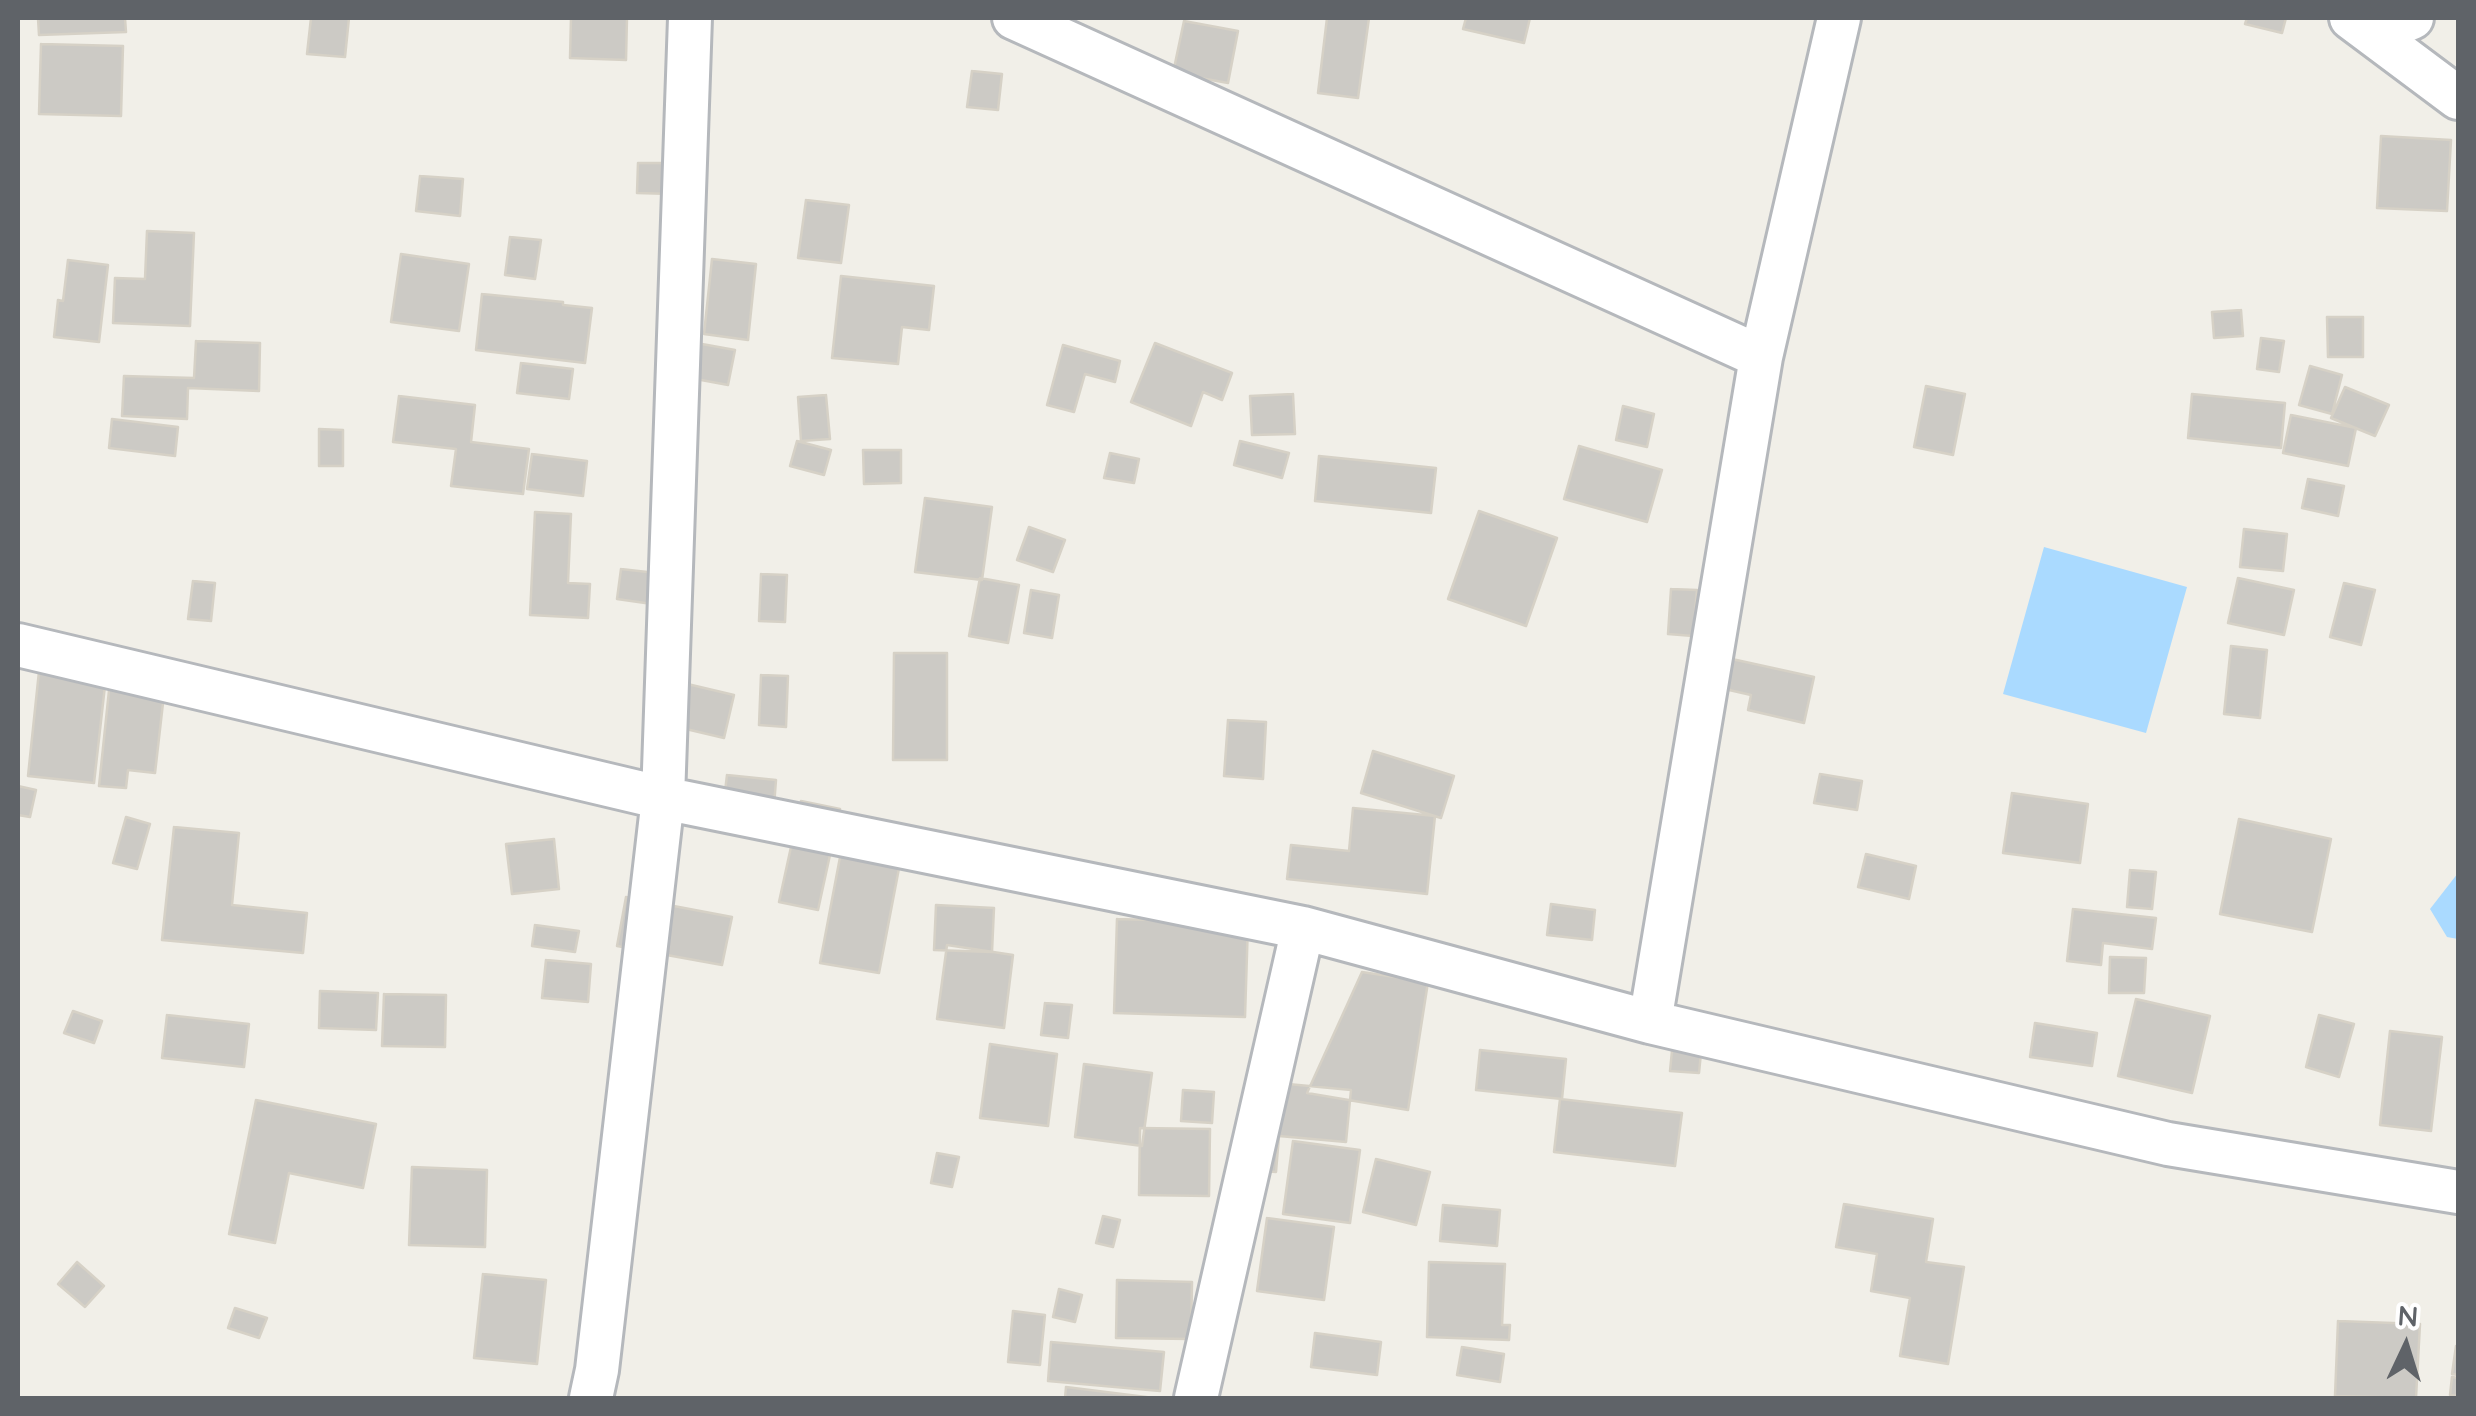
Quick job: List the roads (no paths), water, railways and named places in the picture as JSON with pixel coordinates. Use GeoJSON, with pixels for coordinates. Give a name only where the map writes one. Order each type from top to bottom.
{"type":"FeatureCollection","features":[{"type":"Feature","properties":{"kind":"street"},"geometry":{"type":"LineString","coordinates":[[591,1398],[663,798],[690,18]]}},
{"type":"Feature","properties":{"kind":"street"},"geometry":{"type":"LineString","coordinates":[[1014,18],[1761,357]]}},
{"type":"Feature","properties":{"kind":"street"},"geometry":{"type":"LineString","coordinates":[[1650,1022],[1761,357],[1839,18]]}},
{"type":"Feature","properties":{"kind":"street"},"geometry":{"type":"LineString","coordinates":[[2379,23],[2458,98]]}},
{"type":"Feature","properties":{"kind":"street"},"geometry":{"type":"LineString","coordinates":[[18,646],[663,798],[1302,928],[1650,1022],[2168,1144],[2458,1192]]}},
{"type":"Feature","properties":{"kind":"street"},"geometry":{"type":"LineString","coordinates":[[1196,1398],[1302,928]]}},
{"type":"Feature","properties":{"kind":"water"},"geometry":{"type":"Polygon","coordinates":[[[2044,547],[2187,587],[2146,733],[2003,694],[2044,547]]]}},
{"type":"Feature","properties":{"kind":"water"},"geometry":{"type":"Polygon","coordinates":[[[2458,873],[2458,939],[2447,937],[2430,909],[2458,873]]]}}]}
